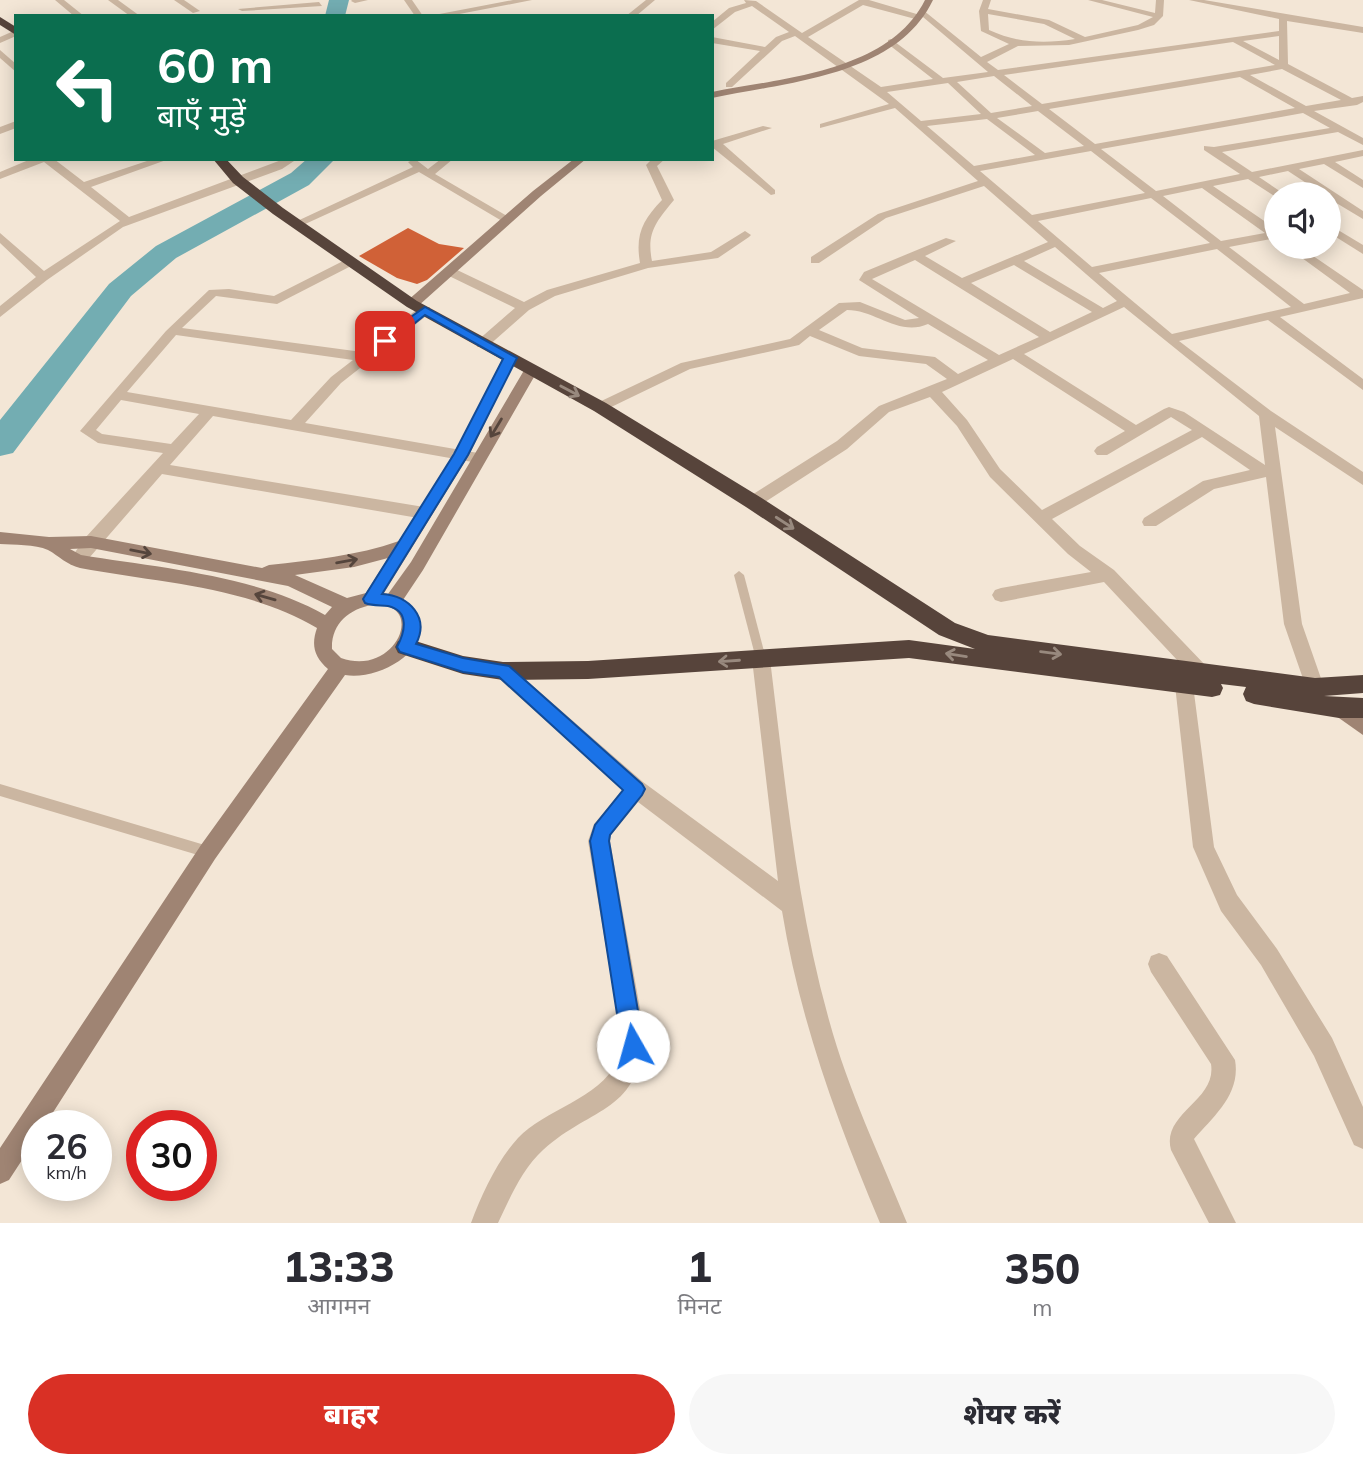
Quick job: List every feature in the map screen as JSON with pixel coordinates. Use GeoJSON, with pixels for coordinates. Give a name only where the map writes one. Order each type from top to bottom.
{"type":"FeatureCollection","features":[{"type":"Feature","properties":{"kind":"highway"},"geometry":{"type":"LineString","coordinates":[[221,161],[242,183],[349,262],[482,344],[600,407],[947,629],[987,644],[1192,679],[1339,708],[1363,708]]}},
{"type":"Feature","properties":{"kind":"highway"},"geometry":{"type":"LineString","coordinates":[[405,647],[463,665],[503,671],[588,670],[909,649],[1192,679],[1315,687],[1363,684]]}},
{"type":"Feature","properties":{"kind":"main road"},"geometry":{"type":"LineString","coordinates":[[714,94],[846,67],[876,55],[921,15],[929,0]]}},
{"type":"Feature","properties":{"kind":"main road"},"geometry":{"type":"LineString","coordinates":[[419,307],[506,219],[545,184],[578,161]]}},
{"type":"Feature","properties":{"kind":"main road"},"geometry":{"type":"LineString","coordinates":[[371,599],[461,455],[510,358]]}},
{"type":"Feature","properties":{"kind":"main road"},"geometry":{"type":"LineString","coordinates":[[393,601],[417,566],[531,370]]}},
{"type":"Feature","properties":{"kind":"main road"},"geometry":{"type":"LineString","coordinates":[[3,542],[91,542],[291,580],[347,606]]}},
{"type":"Feature","properties":{"kind":"main road"},"geometry":{"type":"LineString","coordinates":[[49,543],[77,561],[186,579],[269,597],[303,611],[327,625]]}},
{"type":"Feature","properties":{"kind":"main road"},"geometry":{"type":"LineString","coordinates":[[256,573],[342,562],[387,553],[403,546]]}},
{"type":"Feature","properties":{"kind":"main road"},"geometry":{"type":"LineString","coordinates":[[371,599],[393,601],[406,609],[412,620],[411,637],[405,647],[388,662],[355,670],[340,667],[328,659],[321,647],[322,633],[347,606],[371,599]]}},
{"type":"Feature","properties":{"kind":"main road"},"geometry":{"type":"LineString","coordinates":[[0,1171],[208,852],[340,667]]}},
{"type":"Feature","properties":{"kind":"main road"},"geometry":{"type":"LineString","coordinates":[[1315,687],[1363,727]]}},
{"type":"Feature","properties":{"kind":"street"},"geometry":{"type":"LineString","coordinates":[[59,0],[77,14]]}},
{"type":"Feature","properties":{"kind":"street"},"geometry":{"type":"LineString","coordinates":[[112,0],[133,14]]}},
{"type":"Feature","properties":{"kind":"street"},"geometry":{"type":"LineString","coordinates":[[178,0],[195,14],[203,0]]}},
{"type":"Feature","properties":{"kind":"street"},"geometry":{"type":"LineString","coordinates":[[445,14],[528,0]]}},
{"type":"Feature","properties":{"kind":"street"},"geometry":{"type":"LineString","coordinates":[[987,0],[983,11],[985,31],[1017,43],[1062,45],[1150,23],[1159,16],[1160,0]]}},
{"type":"Feature","properties":{"kind":"street"},"geometry":{"type":"LineString","coordinates":[[1092,0],[1159,16]]}},
{"type":"Feature","properties":{"kind":"street"},"geometry":{"type":"LineString","coordinates":[[1193,0],[1283,18],[1363,27]]}},
{"type":"Feature","properties":{"kind":"street"},"geometry":{"type":"LineString","coordinates":[[1209,0],[1363,27]]}},
{"type":"Feature","properties":{"kind":"street"},"geometry":{"type":"LineString","coordinates":[[632,14],[647,1]]}},
{"type":"Feature","properties":{"kind":"street"},"geometry":{"type":"LineString","coordinates":[[714,25],[732,10],[751,1],[766,7],[799,35],[879,90],[1169,339],[1266,414],[1363,480]]}},
{"type":"Feature","properties":{"kind":"street"},"geometry":{"type":"LineString","coordinates":[[729,85],[782,38],[799,35],[864,1],[921,15],[1302,309]]}},
{"type":"Feature","properties":{"kind":"street"},"geometry":{"type":"LineString","coordinates":[[242,8],[320,2]]}},
{"type":"Feature","properties":{"kind":"street"},"geometry":{"type":"LineString","coordinates":[[983,11],[1046,22],[1084,40]]}},
{"type":"Feature","properties":{"kind":"street"},"geometry":{"type":"LineString","coordinates":[[918,124],[989,116],[1281,66],[1284,63],[1283,18]]}},
{"type":"Feature","properties":{"kind":"street"},"geometry":{"type":"LineString","coordinates":[[879,90],[1282,33]]}},
{"type":"Feature","properties":{"kind":"street"},"geometry":{"type":"LineString","coordinates":[[1233,39],[1363,108]]}},
{"type":"Feature","properties":{"kind":"street"},"geometry":{"type":"LineString","coordinates":[[714,40],[767,50]]}},
{"type":"Feature","properties":{"kind":"street"},"geometry":{"type":"LineString","coordinates":[[891,42],[1044,157]]}},
{"type":"Feature","properties":{"kind":"street"},"geometry":{"type":"LineString","coordinates":[[981,61],[1017,43]]}},
{"type":"Feature","properties":{"kind":"street"},"geometry":{"type":"LineString","coordinates":[[0,53],[14,67]]}},
{"type":"Feature","properties":{"kind":"street"},"geometry":{"type":"LineString","coordinates":[[1241,74],[1363,142]]}},
{"type":"Feature","properties":{"kind":"street"},"geometry":{"type":"LineString","coordinates":[[714,82],[743,88]]}},
{"type":"Feature","properties":{"kind":"street"},"geometry":{"type":"LineString","coordinates":[[974,169],[1363,99]]}},
{"type":"Feature","properties":{"kind":"street"},"geometry":{"type":"LineString","coordinates":[[824,126],[896,105]]}},
{"type":"Feature","properties":{"kind":"street"},"geometry":{"type":"LineString","coordinates":[[717,143],[767,128]]}},
{"type":"Feature","properties":{"kind":"street"},"geometry":{"type":"LineString","coordinates":[[1212,151],[1340,129]]}},
{"type":"Feature","properties":{"kind":"street"},"geometry":{"type":"LineString","coordinates":[[1185,133],[1264,185]]}},
{"type":"Feature","properties":{"kind":"street"},"geometry":{"type":"LineString","coordinates":[[717,143],[771,192]]}},
{"type":"Feature","properties":{"kind":"street"},"geometry":{"type":"LineString","coordinates":[[1031,219],[1363,153]]}},
{"type":"Feature","properties":{"kind":"street"},"geometry":{"type":"LineString","coordinates":[[1325,160],[1363,185]]}},
{"type":"Feature","properties":{"kind":"street"},"geometry":{"type":"LineString","coordinates":[[0,176],[36,161]]}},
{"type":"Feature","properties":{"kind":"street"},"geometry":{"type":"LineString","coordinates":[[50,161],[127,221]]}},
{"type":"Feature","properties":{"kind":"street"},"geometry":{"type":"LineString","coordinates":[[85,186],[158,161]]}},
{"type":"Feature","properties":{"kind":"street"},"geometry":{"type":"LineString","coordinates":[[0,313],[44,277],[127,221],[242,183],[288,161]]}},
{"type":"Feature","properties":{"kind":"street"},"geometry":{"type":"LineString","coordinates":[[299,223],[419,167],[441,161]]}},
{"type":"Feature","properties":{"kind":"street"},"geometry":{"type":"LineString","coordinates":[[647,265],[641,244],[644,228],[668,200],[666,191],[652,171],[651,165],[657,161]]}},
{"type":"Feature","properties":{"kind":"street"},"geometry":{"type":"LineString","coordinates":[[419,167],[506,219]]}},
{"type":"Feature","properties":{"kind":"street"},"geometry":{"type":"LineString","coordinates":[[1289,167],[1363,216]]}},
{"type":"Feature","properties":{"kind":"street"},"geometry":{"type":"LineString","coordinates":[[815,260],[882,216],[988,181]]}},
{"type":"Feature","properties":{"kind":"street"},"geometry":{"type":"LineString","coordinates":[[1203,184],[1264,226]]}},
{"type":"Feature","properties":{"kind":"street"},"geometry":{"type":"LineString","coordinates":[[482,344],[524,307],[568,287],[647,265],[715,255],[745,235]]}},
{"type":"Feature","properties":{"kind":"street"},"geometry":{"type":"LineString","coordinates":[[1341,236],[1363,250]]}},
{"type":"Feature","properties":{"kind":"street"},"geometry":{"type":"LineString","coordinates":[[0,237],[44,277]]}},
{"type":"Feature","properties":{"kind":"street"},"geometry":{"type":"LineString","coordinates":[[1088,271],[1264,237]]}},
{"type":"Feature","properties":{"kind":"street"},"geometry":{"type":"LineString","coordinates":[[950,241],[868,275],[865,280],[997,360]]}},
{"type":"Feature","properties":{"kind":"street"},"geometry":{"type":"LineString","coordinates":[[961,283],[1055,243]]}},
{"type":"Feature","properties":{"kind":"street"},"geometry":{"type":"LineString","coordinates":[[916,255],[1047,336]]}},
{"type":"Feature","properties":{"kind":"street"},"geometry":{"type":"LineString","coordinates":[[1310,259],[1362,295]]}},
{"type":"Feature","properties":{"kind":"street"},"geometry":{"type":"LineString","coordinates":[[1013,260],[1101,312]]}},
{"type":"Feature","properties":{"kind":"street"},"geometry":{"type":"LineString","coordinates":[[176,450],[87,434],[87,431],[173,331],[209,295],[220,292],[264,301],[277,300],[349,262]]}},
{"type":"Feature","properties":{"kind":"street"},"geometry":{"type":"LineString","coordinates":[[452,272],[524,307]]}},
{"type":"Feature","properties":{"kind":"street"},"geometry":{"type":"LineString","coordinates":[[1169,339],[1362,295]]}},
{"type":"Feature","properties":{"kind":"street"},"geometry":{"type":"LineString","coordinates":[[752,502],[842,445],[884,408],[933,391],[1012,352],[1125,302]]}},
{"type":"Feature","properties":{"kind":"street"},"geometry":{"type":"LineString","coordinates":[[600,407],[686,366],[785,345],[809,331],[837,309],[851,304],[871,309],[903,324],[916,324],[928,319]]}},
{"type":"Feature","properties":{"kind":"street"},"geometry":{"type":"LineString","coordinates":[[294,426],[324,391],[419,307]]}},
{"type":"Feature","properties":{"kind":"street"},"geometry":{"type":"LineString","coordinates":[[1272,317],[1363,386]]}},
{"type":"Feature","properties":{"kind":"street"},"geometry":{"type":"LineString","coordinates":[[173,331],[365,356]]}},
{"type":"Feature","properties":{"kind":"street"},"geometry":{"type":"LineString","coordinates":[[809,331],[859,352],[930,360],[957,380]]}},
{"type":"Feature","properties":{"kind":"street"},"geometry":{"type":"LineString","coordinates":[[1012,352],[1133,430]]}},
{"type":"Feature","properties":{"kind":"street"},"geometry":{"type":"LineString","coordinates":[[933,391],[962,423],[995,473],[1074,550],[1108,575],[1192,679],[1204,847],[1229,903],[1269,957],[1322,1046],[1363,1136]]}},
{"type":"Feature","properties":{"kind":"street"},"geometry":{"type":"LineString","coordinates":[[119,395],[478,458]]}},
{"type":"Feature","properties":{"kind":"street"},"geometry":{"type":"LineString","coordinates":[[77,561],[91,542],[211,411]]}},
{"type":"Feature","properties":{"kind":"street"},"geometry":{"type":"LineString","coordinates":[[1102,451],[1133,430],[1169,412],[1179,415],[1269,471]]}},
{"type":"Feature","properties":{"kind":"street"},"geometry":{"type":"LineString","coordinates":[[1266,414],[1269,471],[1293,624],[1315,687]]}},
{"type":"Feature","properties":{"kind":"street"},"geometry":{"type":"LineString","coordinates":[[1040,518],[1202,431]]}},
{"type":"Feature","properties":{"kind":"street"},"geometry":{"type":"LineString","coordinates":[[159,468],[424,513]]}},
{"type":"Feature","properties":{"kind":"street"},"geometry":{"type":"LineString","coordinates":[[1150,522],[1209,485],[1269,471]]}},
{"type":"Feature","properties":{"kind":"street"},"geometry":{"type":"LineString","coordinates":[[1001,595],[1108,575]]}},
{"type":"Feature","properties":{"kind":"street"},"geometry":{"type":"LineString","coordinates":[[761,659],[791,904],[817,1020],[850,1120],[894,1223]]}},
{"type":"Feature","properties":{"kind":"street"},"geometry":{"type":"LineString","coordinates":[[503,671],[636,789],[791,904]]}},
{"type":"Feature","properties":{"kind":"street"},"geometry":{"type":"LineString","coordinates":[[484,1223],[522,1154],[535,1140],[618,1086],[628,1071],[633,1046],[632,1031],[599,841],[601,831],[636,789]]}},
{"type":"Feature","properties":{"kind":"street"},"geometry":{"type":"LineString","coordinates":[[1159,964],[1223,1060],[1227,1072],[1221,1089],[1184,1131],[1181,1139],[1184,1150],[1223,1223]]}},
{"type":"Feature","properties":{"kind":"lane"},"geometry":{"type":"LineString","coordinates":[[739,575],[761,659]]}},
{"type":"Feature","properties":{"kind":"lane"},"geometry":{"type":"LineString","coordinates":[[0,790],[208,852]]}},
{"type":"Feature","properties":{"kind":"building"},"geometry":{"type":"Polygon","coordinates":[[[408,228],[439,244],[464,248],[427,280],[417,284],[397,278],[359,256],[408,228]]]}},
{"type":"Feature","properties":{"kind":"waterway"},"geometry":{"type":"LineString","coordinates":[[336,14],[339,0]]}},
{"type":"Feature","properties":{"kind":"waterway"},"geometry":{"type":"LineString","coordinates":[[0,444],[120,290],[166,252],[300,179],[320,161]]}},
{"type":"Feature","properties":{"kind":"route"},"geometry":{"type":"LineString","coordinates":[[385,341],[425,310],[510,358],[461,455],[371,599],[393,601],[406,609],[412,620],[411,637],[405,647],[463,665],[503,671],[636,789],[601,831],[599,841],[633,1046]]}}]}
